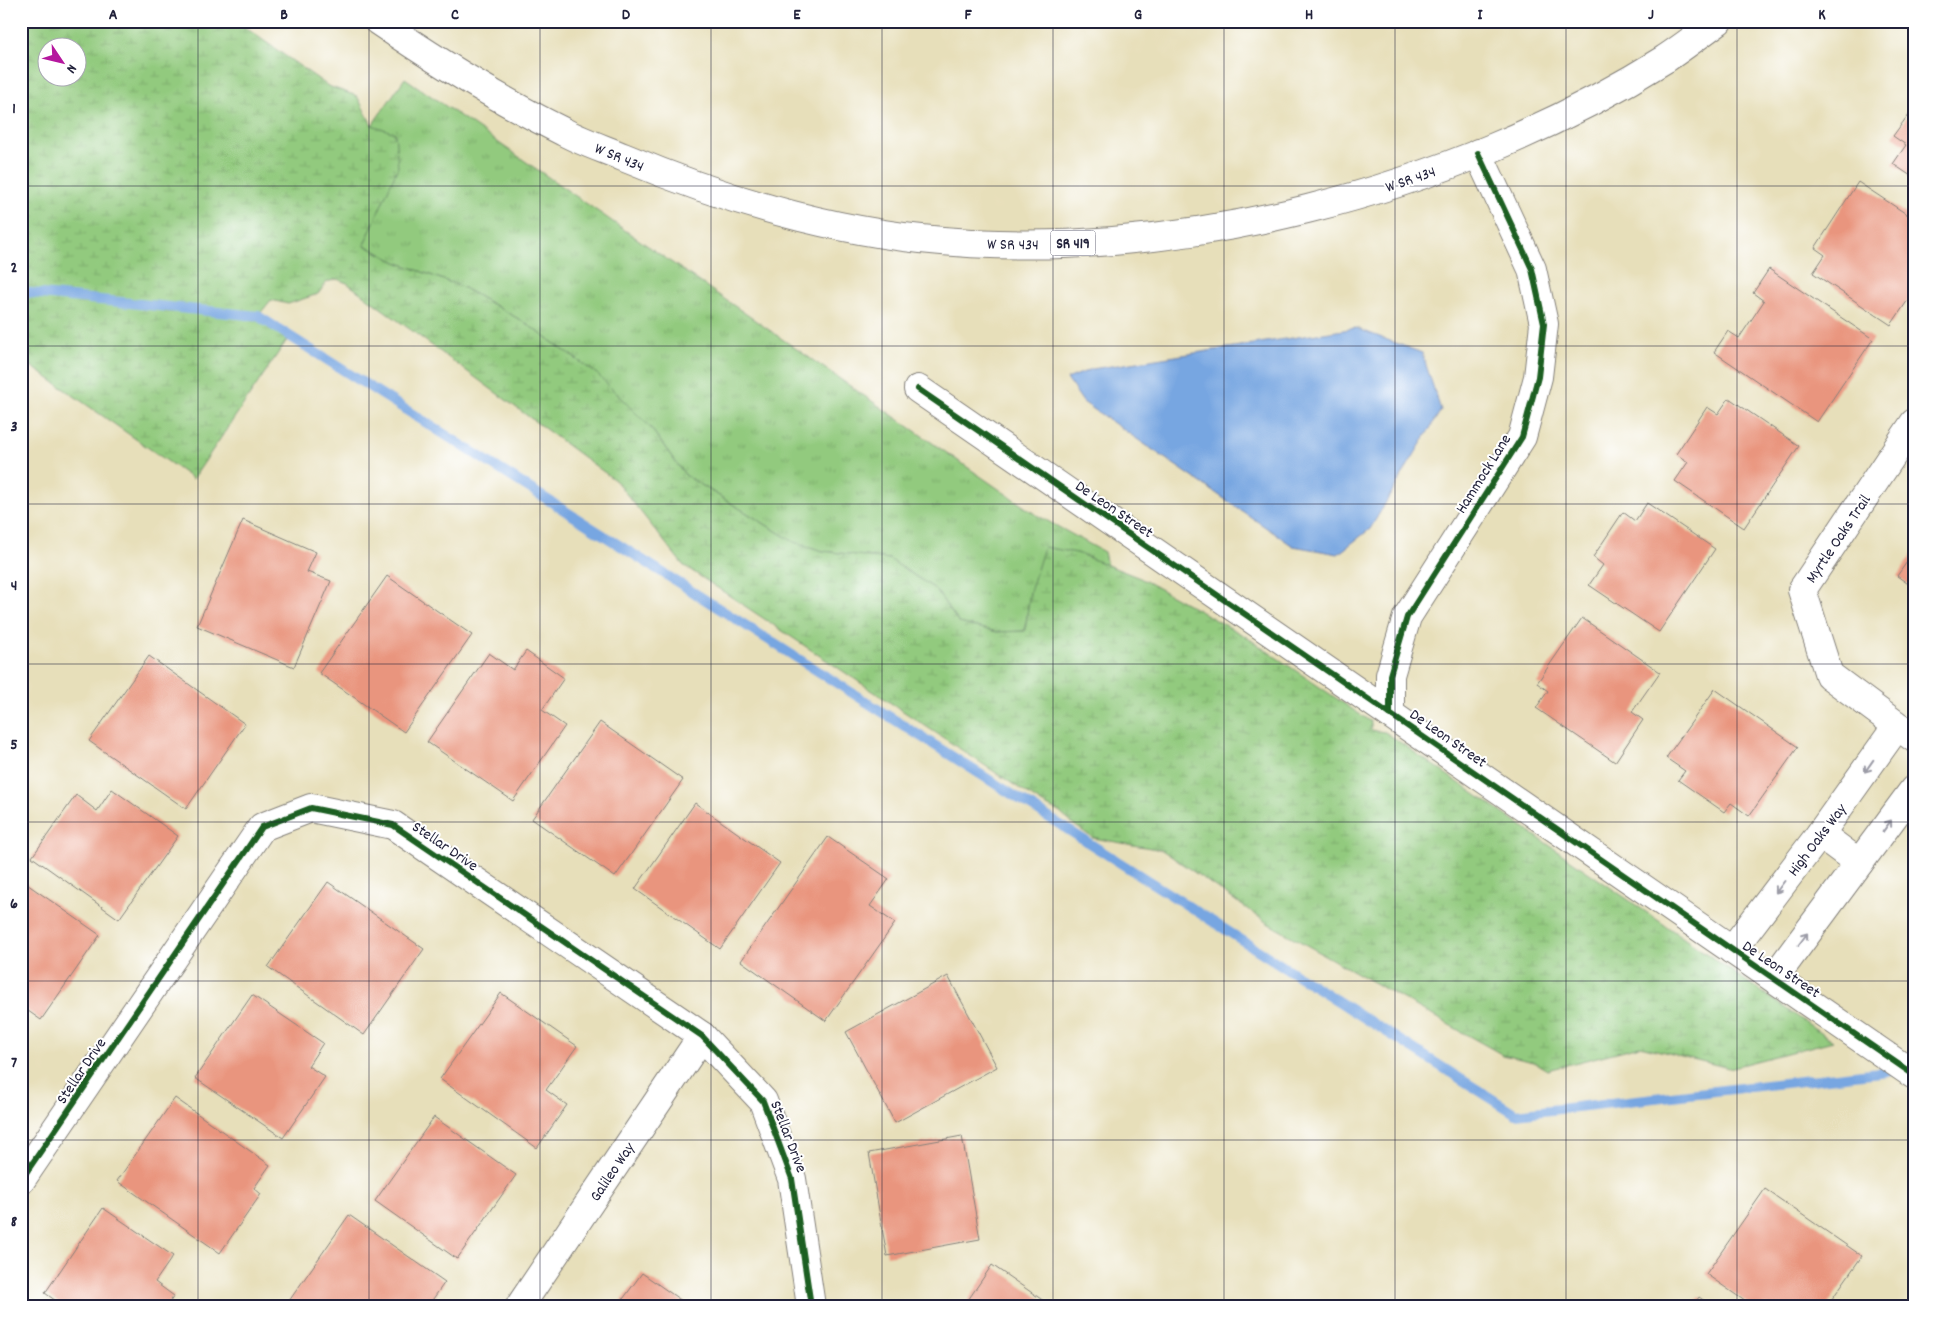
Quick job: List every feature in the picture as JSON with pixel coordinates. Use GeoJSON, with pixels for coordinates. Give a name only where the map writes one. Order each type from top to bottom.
{"type":"FeatureCollection","features":[{"type":"Feature","properties":{"kind":"street","name":"W SR 434"},"geometry":{"type":"LineString","coordinates":[[378,21],[420,50],[492,94],[567,134],[657,171],[756,205],[841,226],[920,239],[1008,244],[1099,243],[1207,231],[1300,212],[1382,188],[1478,153],[1574,110],[1665,58],[1718,21]]}},
{"type":"Feature","properties":{"kind":"street","name":"Hammock Lane"},"geometry":{"type":"LineString","coordinates":[[1390,714],[1390,675],[1407,618],[1522,437],[1538,377],[1544,324],[1532,269],[1478,153]]}},
{"type":"Feature","properties":{"kind":"street","name":"De Leon Street"},"geometry":{"type":"LineString","coordinates":[[918,389],[1914,1075]]}},
{"type":"Feature","properties":{"kind":"street","name":"Myrtle Oaks Trail"},"geometry":{"type":"LineString","coordinates":[[1905,732],[1829,675],[1802,590],[1914,423]]}},
{"type":"Feature","properties":{"kind":"street","name":"High Oaks Way"},"geometry":{"type":"LineString","coordinates":[[1732,950],[1820,834],[1905,732]]}},
{"type":"Feature","properties":{"kind":"street"},"geometry":{"type":"LineString","coordinates":[[1774,978],[1914,788]]}},
{"type":"Feature","properties":{"kind":"street","name":"Stellar Drive"},"geometry":{"type":"LineString","coordinates":[[21,1180],[262,827],[311,808],[393,825],[702,1036],[763,1101],[792,1179],[811,1306]]}},
{"type":"Feature","properties":{"kind":"street"},"geometry":{"type":"LineString","coordinates":[[1820,834],[1859,863]]}},
{"type":"Feature","properties":{"kind":"street","name":"Galileo Way"},"geometry":{"type":"LineString","coordinates":[[520,1306],[702,1036]]}},
{"type":"Feature","properties":{"kind":"green space"},"geometry":{"type":"Polygon","coordinates":[[[21,21],[236,21],[328,86],[357,96],[372,125],[395,133],[398,167],[364,245],[396,262],[462,287],[524,322],[597,374],[650,427],[685,475],[794,542],[823,551],[889,559],[935,589],[959,623],[997,632],[1025,631],[1030,592],[1044,547],[1077,553],[1140,578],[1245,636],[1371,722],[1371,730],[1385,732],[1833,1041],[1729,1068],[1640,1046],[1547,1070],[1534,1062],[1503,1055],[1269,924],[1162,850],[1093,838],[1059,812],[1043,804],[683,565],[616,481],[347,283],[337,279],[327,282],[318,294],[288,304],[271,300],[258,316],[289,337],[193,479],[21,359],[21,21]]]}},
{"type":"Feature","properties":{"kind":"green space"},"geometry":{"type":"Polygon","coordinates":[[[405,78],[1035,514],[1104,552],[1107,565],[1077,553],[1030,592],[1025,631],[997,632],[959,623],[935,589],[889,559],[823,551],[794,542],[685,475],[650,427],[597,374],[524,322],[462,287],[396,262],[364,245],[377,215],[372,125],[405,78]]]}},
{"type":"Feature","properties":{"kind":"water"},"geometry":{"type":"Polygon","coordinates":[[[1356,328],[1422,353],[1441,410],[1370,529],[1338,554],[1293,546],[1083,402],[1067,379],[1092,369],[1356,328]]]}},
{"type":"Feature","properties":{"kind":"building"},"geometry":{"type":"Polygon","coordinates":[[[1914,107],[1914,178],[1893,164],[1906,145],[1893,136],[1914,107]]]}},
{"type":"Feature","properties":{"kind":"building"},"geometry":{"type":"Polygon","coordinates":[[[1858,182],[1914,219],[1914,270],[1909,278],[1914,282],[1914,291],[1891,325],[1813,273],[1825,255],[1815,248],[1858,182]]]}},
{"type":"Feature","properties":{"kind":"building"},"geometry":{"type":"Polygon","coordinates":[[[1769,269],[1873,339],[1817,422],[1714,352],[1728,331],[1739,338],[1764,301],[1753,293],[1769,269]]]}},
{"type":"Feature","properties":{"kind":"building"},"geometry":{"type":"Polygon","coordinates":[[[1729,398],[1799,446],[1744,528],[1675,481],[1688,462],[1676,454],[1707,407],[1718,414],[1729,398]]]}},
{"type":"Feature","properties":{"kind":"building"},"geometry":{"type":"Polygon","coordinates":[[[1647,503],[1715,549],[1659,632],[1589,585],[1603,565],[1593,557],[1623,512],[1635,521],[1647,503]]]}},
{"type":"Feature","properties":{"kind":"building"},"geometry":{"type":"Polygon","coordinates":[[[243,520],[316,552],[307,572],[331,581],[294,667],[197,626],[243,520]]]}},
{"type":"Feature","properties":{"kind":"building"},"geometry":{"type":"Polygon","coordinates":[[[1914,552],[1914,588],[1897,576],[1914,552]]]}},
{"type":"Feature","properties":{"kind":"building"},"geometry":{"type":"Polygon","coordinates":[[[387,576],[472,635],[404,732],[319,673],[387,576]]]}},
{"type":"Feature","properties":{"kind":"building"},"geometry":{"type":"Polygon","coordinates":[[[1582,618],[1660,672],[1632,712],[1643,720],[1615,762],[1536,708],[1548,691],[1537,683],[1582,618]]]}},
{"type":"Feature","properties":{"kind":"building"},"geometry":{"type":"Polygon","coordinates":[[[526,651],[564,678],[542,710],[565,726],[513,801],[427,742],[489,653],[513,670],[526,651]]]}},
{"type":"Feature","properties":{"kind":"building"},"geometry":{"type":"Polygon","coordinates":[[[149,656],[245,724],[186,809],[89,741],[149,656]]]}},
{"type":"Feature","properties":{"kind":"building"},"geometry":{"type":"Polygon","coordinates":[[[1715,689],[1798,747],[1749,816],[1731,803],[1724,812],[1678,780],[1685,771],[1666,758],[1715,689]]]}},
{"type":"Feature","properties":{"kind":"building"},"geometry":{"type":"Polygon","coordinates":[[[600,722],[683,780],[615,877],[532,819],[600,722]]]}},
{"type":"Feature","properties":{"kind":"building"},"geometry":{"type":"Polygon","coordinates":[[[112,789],[178,836],[119,919],[32,857],[76,795],[97,811],[112,789]]]}},
{"type":"Feature","properties":{"kind":"building"},"geometry":{"type":"Polygon","coordinates":[[[695,803],[780,863],[720,949],[635,889],[695,803]]]}},
{"type":"Feature","properties":{"kind":"building"},"geometry":{"type":"Polygon","coordinates":[[[828,837],[889,879],[870,906],[895,923],[826,1021],[741,961],[828,837]]]}},
{"type":"Feature","properties":{"kind":"building"},"geometry":{"type":"Polygon","coordinates":[[[21,880],[100,935],[41,1020],[21,1006],[21,880]]]}},
{"type":"Feature","properties":{"kind":"building"},"geometry":{"type":"Polygon","coordinates":[[[328,882],[424,949],[364,1035],[268,967],[328,882]]]}},
{"type":"Feature","properties":{"kind":"building"},"geometry":{"type":"Polygon","coordinates":[[[948,976],[997,1067],[895,1123],[846,1032],[948,976]]]}},
{"type":"Feature","properties":{"kind":"building"},"geometry":{"type":"Polygon","coordinates":[[[501,993],[577,1046],[546,1090],[567,1105],[537,1148],[440,1079],[501,993]]]}},
{"type":"Feature","properties":{"kind":"building"},"geometry":{"type":"Polygon","coordinates":[[[252,995],[323,1043],[308,1066],[325,1077],[283,1138],[195,1078],[252,995]]]}},
{"type":"Feature","properties":{"kind":"building"},"geometry":{"type":"Polygon","coordinates":[[[175,1098],[270,1165],[254,1188],[261,1194],[220,1253],[117,1181],[175,1098]]]}},
{"type":"Feature","properties":{"kind":"building"},"geometry":{"type":"Polygon","coordinates":[[[434,1117],[516,1175],[457,1259],[375,1201],[434,1117]]]}},
{"type":"Feature","properties":{"kind":"building"},"geometry":{"type":"Polygon","coordinates":[[[962,1136],[980,1239],[887,1256],[869,1153],[962,1136]]]}},
{"type":"Feature","properties":{"kind":"building"},"geometry":{"type":"Polygon","coordinates":[[[1765,1189],[1862,1256],[1827,1306],[1752,1306],[1706,1274],[1765,1189]]]}},
{"type":"Feature","properties":{"kind":"building"},"geometry":{"type":"Polygon","coordinates":[[[103,1208],[173,1256],[155,1282],[174,1296],[167,1306],[63,1306],[45,1293],[103,1208]]]}},
{"type":"Feature","properties":{"kind":"building"},"geometry":{"type":"Polygon","coordinates":[[[349,1215],[445,1282],[428,1306],[296,1306],[289,1301],[349,1215]]]}},
{"type":"Feature","properties":{"kind":"building"},"geometry":{"type":"Polygon","coordinates":[[[992,1265],[1051,1306],[964,1306],[992,1265]]]}},
{"type":"Feature","properties":{"kind":"building"},"geometry":{"type":"Polygon","coordinates":[[[642,1273],[689,1306],[618,1306],[642,1273]]]}},
{"type":"Feature","properties":{"kind":"building"},"geometry":{"type":"Polygon","coordinates":[[[1699,1297],[1712,1306],[1693,1306],[1699,1297]]]}},
{"type":"Feature","properties":{"kind":"waterway"},"geometry":{"type":"LineString","coordinates":[[21,292],[258,316],[1516,1114],[1897,1070]]}},
{"type":"Feature","properties":{"kind":"cycle path"},"geometry":{"type":"LineString","coordinates":[[1390,714],[1390,675],[1407,617],[1522,437],[1538,377],[1544,324],[1532,269],[1478,153]]}},
{"type":"Feature","properties":{"kind":"cycle path"},"geometry":{"type":"LineString","coordinates":[[918,389],[1914,1075]]}},
{"type":"Feature","properties":{"kind":"cycle path"},"geometry":{"type":"LineString","coordinates":[[21,1180],[262,827],[311,808],[393,825],[702,1036],[763,1101],[792,1179],[811,1306]]}}]}
